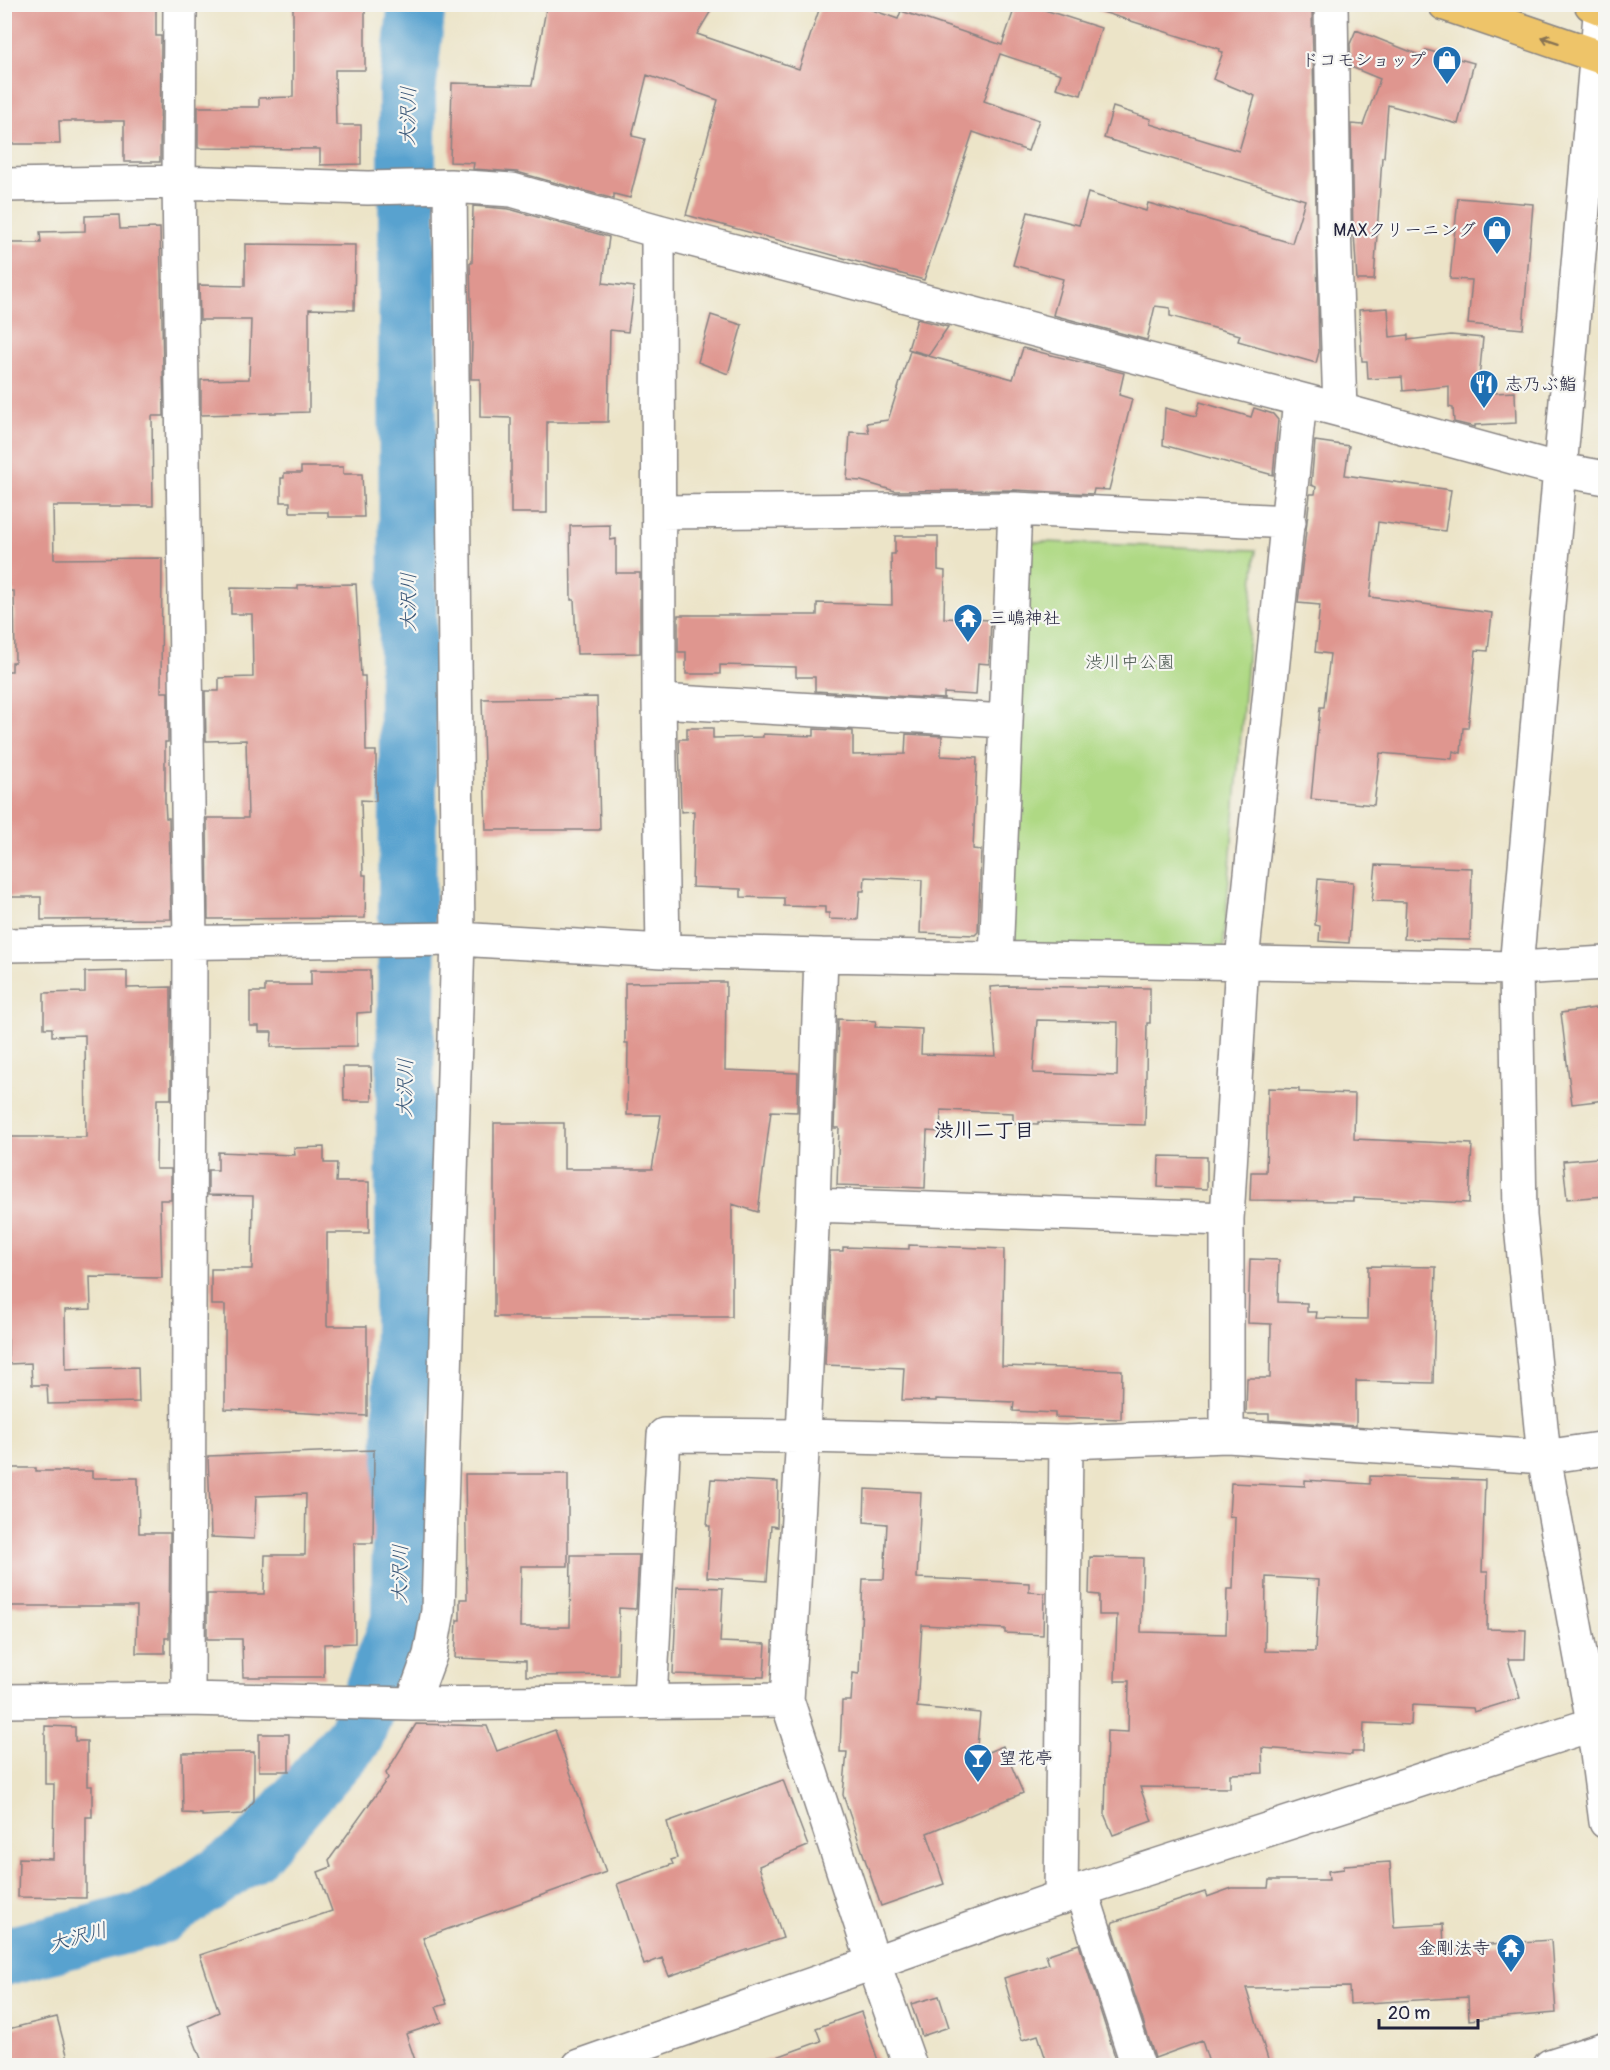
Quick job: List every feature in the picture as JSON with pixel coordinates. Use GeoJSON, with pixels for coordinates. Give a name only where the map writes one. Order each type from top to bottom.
{"type":"FeatureCollection","features":[{"type":"Feature","properties":{"kind":"highway"},"geometry":{"type":"LineString","coordinates":[[1445,4],[1601,57]]}},
{"type":"Feature","properties":{"kind":"street"},"geometry":{"type":"LineString","coordinates":[[180,4],[179,182],[190,942],[188,1699]]}},
{"type":"Feature","properties":{"kind":"street"},"geometry":{"type":"LineString","coordinates":[[1331,4],[1334,224],[1340,410]]}},
{"type":"Feature","properties":{"kind":"street"},"geometry":{"type":"LineString","coordinates":[[1600,7],[1601,57],[1560,470],[1516,968],[1521,1216],[1544,1457],[1599,1722],[1605,1822]]}},
{"type":"Feature","properties":{"kind":"street"},"geometry":{"type":"LineString","coordinates":[[4,185],[179,182],[368,188],[450,186],[512,190],[658,231],[1560,470],[1605,478]]}},
{"type":"Feature","properties":{"kind":"street"},"geometry":{"type":"LineString","coordinates":[[412,1704],[430,1655],[438,1611],[458,939],[450,186]]}},
{"type":"Feature","properties":{"kind":"street"},"geometry":{"type":"LineString","coordinates":[[658,231],[659,701],[663,951]]}},
{"type":"Feature","properties":{"kind":"street"},"geometry":{"type":"LineString","coordinates":[[1227,1436],[1227,1219],[1242,962],[1300,400]]}},
{"type":"Feature","properties":{"kind":"street"},"geometry":{"type":"LineString","coordinates":[[660,512],[1015,509],[1289,522]]}},
{"type":"Feature","properties":{"kind":"street"},"geometry":{"type":"LineString","coordinates":[[996,958],[1015,509]]}},
{"type":"Feature","properties":{"kind":"street"},"geometry":{"type":"LineString","coordinates":[[659,701],[1006,721]]}},
{"type":"Feature","properties":{"kind":"street"},"geometry":{"type":"LineString","coordinates":[[4,945],[458,939],[663,951],[821,956],[1516,968],[1605,963]]}},
{"type":"Feature","properties":{"kind":"street"},"geometry":{"type":"LineString","coordinates":[[821,956],[803,1436],[787,1700],[910,2066]]}},
{"type":"Feature","properties":{"kind":"street"},"geometry":{"type":"LineString","coordinates":[[813,1204],[1227,1219]]}},
{"type":"Feature","properties":{"kind":"street"},"geometry":{"type":"LineString","coordinates":[[650,1700],[664,1435],[1066,1442],[1227,1436],[1544,1457],[1605,1448]]}},
{"type":"Feature","properties":{"kind":"street"},"geometry":{"type":"LineString","coordinates":[[1066,1442],[1071,1894],[1138,2066]]}},
{"type":"Feature","properties":{"kind":"street"},"geometry":{"type":"LineString","coordinates":[[4,1701],[188,1699],[412,1704],[787,1700]]}},
{"type":"Feature","properties":{"kind":"street"},"geometry":{"type":"LineString","coordinates":[[579,2066],[873,1961],[1071,1894],[1599,1722]]}},
{"type":"Feature","properties":{"kind":"street"},"geometry":{"type":"LineString","coordinates":[[1550,2066],[1605,2048]]}},
{"type":"Feature","properties":{"kind":"green space","name":"渋川中公園"},"geometry":{"type":"Polygon","coordinates":[[[1019,541],[1256,550],[1223,951],[998,946],[1019,541]]]}},
{"type":"Feature","properties":{"kind":"building"},"geometry":{"type":"Polygon","coordinates":[[[9,4],[156,4],[156,36],[161,36],[160,162],[124,162],[124,121],[59,121],[60,144],[4,144],[4,69],[7,69],[9,4]]]}},
{"type":"Feature","properties":{"kind":"building"},"geometry":{"type":"Polygon","coordinates":[[[293,4],[365,4],[365,70],[335,70],[336,125],[361,125],[361,164],[320,165],[320,149],[198,148],[198,107],[259,107],[259,98],[293,97],[293,4]]]}},
{"type":"Feature","properties":{"kind":"building"},"geometry":{"type":"Polygon","coordinates":[[[547,4],[715,4],[697,34],[799,69],[821,4],[855,4],[898,19],[901,11],[1002,45],[1016,4],[1026,4],[1101,28],[1081,95],[1056,88],[1061,74],[1000,54],[984,101],[1039,120],[1028,151],[973,132],[924,280],[686,215],[718,100],[647,75],[632,136],[645,139],[630,198],[614,194],[614,199],[517,172],[473,169],[474,163],[450,162],[452,83],[532,85],[547,4]]]}},
{"type":"Feature","properties":{"kind":"building"},"geometry":{"type":"Polygon","coordinates":[[[1097,4],[1303,4],[1312,8],[1319,352],[1316,363],[1238,341],[1240,335],[1170,316],[1170,308],[1155,306],[1147,340],[1053,315],[1063,279],[1013,265],[1028,212],[1079,225],[1088,193],[1146,211],[1148,203],[1292,243],[1305,200],[1104,138],[1113,107],[1151,119],[1150,124],[1239,151],[1255,96],[1213,79],[1223,52],[1219,51],[1220,49],[1096,10],[1097,4]]]}},
{"type":"Feature","properties":{"kind":"building"},"geometry":{"type":"Polygon","coordinates":[[[1356,30],[1424,57],[1426,50],[1474,63],[1458,124],[1388,105],[1384,157],[1382,157],[1374,280],[1357,280],[1354,233],[1353,236],[1351,124],[1363,125],[1380,79],[1351,67],[1350,44],[1356,30]]]}},
{"type":"Feature","properties":{"kind":"building"},"geometry":{"type":"Polygon","coordinates":[[[1458,198],[1533,204],[1523,329],[1468,324],[1472,280],[1450,279],[1458,198]]]}},
{"type":"Feature","properties":{"kind":"building"},"geometry":{"type":"Polygon","coordinates":[[[473,206],[509,209],[609,237],[603,283],[634,287],[628,332],[610,330],[608,422],[547,422],[547,513],[511,513],[511,418],[480,417],[480,379],[471,379],[470,263],[472,263],[473,206]]]}},
{"type":"Feature","properties":{"kind":"building"},"geometry":{"type":"Polygon","coordinates":[[[119,215],[120,229],[160,228],[164,416],[152,416],[153,506],[53,506],[54,559],[162,558],[161,692],[168,692],[165,802],[166,818],[169,818],[171,919],[41,920],[41,897],[4,897],[4,671],[12,671],[12,662],[15,662],[14,591],[4,591],[6,243],[41,243],[40,232],[85,231],[85,216],[119,215]]]}},
{"type":"Feature","properties":{"kind":"building"},"geometry":{"type":"Polygon","coordinates":[[[245,244],[355,245],[354,310],[309,309],[309,412],[201,415],[201,380],[249,379],[251,320],[200,320],[199,285],[245,286],[245,244]]]}},
{"type":"Feature","properties":{"kind":"building"},"geometry":{"type":"Polygon","coordinates":[[[1388,308],[1390,337],[1408,335],[1408,340],[1451,335],[1483,338],[1478,389],[1494,389],[1494,393],[1515,392],[1516,423],[1475,425],[1475,427],[1454,422],[1453,408],[1449,407],[1449,386],[1403,391],[1402,377],[1368,379],[1367,361],[1362,361],[1359,310],[1388,308]]]}},
{"type":"Feature","properties":{"kind":"building"},"geometry":{"type":"Polygon","coordinates":[[[711,315],[742,325],[728,374],[698,362],[711,315]]]}},
{"type":"Feature","properties":{"kind":"building"},"geometry":{"type":"Polygon","coordinates":[[[917,319],[948,327],[929,355],[908,349],[917,319]]]}},
{"type":"Feature","properties":{"kind":"building"},"geometry":{"type":"Polygon","coordinates":[[[1023,348],[1124,373],[1119,395],[1132,399],[1109,490],[1094,489],[1093,494],[1015,490],[895,491],[861,481],[847,480],[850,432],[869,433],[867,423],[888,420],[910,351],[1013,379],[1023,348]]]}},
{"type":"Feature","properties":{"kind":"building"},"geometry":{"type":"Polygon","coordinates":[[[1200,402],[1251,417],[1254,408],[1273,414],[1278,420],[1273,475],[1163,445],[1165,408],[1196,416],[1200,402]]]}},
{"type":"Feature","properties":{"kind":"building"},"geometry":{"type":"Polygon","coordinates":[[[1315,441],[1349,446],[1345,475],[1451,490],[1445,531],[1378,522],[1370,597],[1492,613],[1488,651],[1476,650],[1468,728],[1463,728],[1461,753],[1453,751],[1452,759],[1380,753],[1374,805],[1311,799],[1320,707],[1324,707],[1330,654],[1315,652],[1320,605],[1298,603],[1310,494],[1315,494],[1316,487],[1311,485],[1315,441]]]}},
{"type":"Feature","properties":{"kind":"building"},"geometry":{"type":"Polygon","coordinates":[[[301,467],[343,467],[343,474],[362,474],[364,517],[328,517],[328,512],[290,512],[290,502],[281,502],[281,478],[284,478],[284,473],[301,473],[301,467]]]}},
{"type":"Feature","properties":{"kind":"building"},"geometry":{"type":"Polygon","coordinates":[[[610,525],[610,540],[616,539],[616,573],[640,573],[640,653],[577,654],[574,600],[571,600],[570,526],[610,525]]]}},
{"type":"Feature","properties":{"kind":"building"},"geometry":{"type":"Polygon","coordinates":[[[895,536],[938,536],[938,570],[945,571],[944,618],[991,620],[989,664],[978,663],[976,695],[944,693],[944,699],[815,691],[815,677],[796,677],[796,667],[720,665],[720,674],[686,674],[686,652],[678,652],[678,615],[817,615],[817,603],[892,605],[891,554],[895,554],[895,536]]]}},
{"type":"Feature","properties":{"kind":"building"},"geometry":{"type":"Polygon","coordinates":[[[356,584],[361,676],[365,676],[366,751],[376,751],[376,801],[361,800],[363,875],[366,875],[365,918],[208,919],[207,818],[248,818],[246,740],[206,741],[205,691],[219,691],[219,678],[253,677],[252,614],[231,614],[231,588],[298,589],[298,585],[356,584]]]}},
{"type":"Feature","properties":{"kind":"building"},"geometry":{"type":"Polygon","coordinates":[[[597,697],[600,830],[486,830],[482,699],[597,697]]]}},
{"type":"Feature","properties":{"kind":"building"},"geometry":{"type":"Polygon","coordinates":[[[687,728],[713,728],[713,738],[763,737],[763,734],[814,736],[814,729],[853,731],[853,755],[905,754],[906,734],[942,736],[941,756],[977,758],[973,849],[981,850],[978,932],[975,935],[920,933],[922,880],[865,877],[864,891],[860,891],[858,920],[829,919],[829,913],[825,913],[825,907],[784,906],[784,898],[741,897],[741,889],[692,887],[694,811],[681,812],[679,739],[687,739],[687,728]]]}},
{"type":"Feature","properties":{"kind":"building"},"geometry":{"type":"Polygon","coordinates":[[[1376,865],[1472,868],[1470,940],[1404,939],[1406,902],[1372,901],[1376,865]]]}},
{"type":"Feature","properties":{"kind":"building"},"geometry":{"type":"Polygon","coordinates":[[[1318,879],[1353,882],[1349,943],[1319,941],[1320,926],[1315,925],[1318,879]]]}},
{"type":"Feature","properties":{"kind":"building"},"geometry":{"type":"Polygon","coordinates":[[[311,970],[370,970],[371,1012],[357,1013],[357,1046],[271,1047],[272,1032],[259,1032],[259,1026],[250,1026],[250,992],[265,992],[265,985],[311,985],[311,970]]]}},
{"type":"Feature","properties":{"kind":"building"},"geometry":{"type":"Polygon","coordinates":[[[127,971],[127,988],[171,987],[171,1099],[157,1099],[156,1169],[171,1169],[171,1200],[160,1200],[162,1278],[90,1277],[91,1309],[65,1310],[66,1369],[138,1367],[139,1402],[48,1404],[47,1385],[32,1385],[31,1363],[8,1364],[8,1340],[4,1340],[4,1137],[86,1137],[85,1035],[52,1036],[52,1028],[44,1028],[44,993],[85,992],[85,972],[127,971]]]}},
{"type":"Feature","properties":{"kind":"building"},"geometry":{"type":"Polygon","coordinates":[[[726,982],[725,1070],[798,1073],[797,1112],[771,1111],[758,1212],[732,1204],[732,1317],[494,1317],[494,1123],[564,1123],[564,1169],[652,1169],[661,1115],[627,1115],[628,1043],[625,1043],[625,983],[726,982]]]}},
{"type":"Feature","properties":{"kind":"building"},"geometry":{"type":"Polygon","coordinates":[[[990,987],[1150,988],[1145,1125],[1013,1123],[1013,1113],[941,1110],[940,1132],[927,1131],[925,1188],[837,1185],[839,1128],[834,1128],[838,1019],[876,1021],[875,1027],[922,1029],[921,1054],[996,1056],[990,987]],[[1037,1020],[1033,1073],[1117,1076],[1118,1022],[1037,1020]]]}},
{"type":"Feature","properties":{"kind":"building"},"geometry":{"type":"Polygon","coordinates":[[[1605,1008],[1605,1100],[1572,1104],[1561,1013],[1605,1008]]]}},
{"type":"Feature","properties":{"kind":"building"},"geometry":{"type":"Polygon","coordinates":[[[343,1067],[371,1067],[372,1101],[344,1101],[343,1067]]]}},
{"type":"Feature","properties":{"kind":"building"},"geometry":{"type":"Polygon","coordinates":[[[1268,1088],[1299,1089],[1299,1092],[1355,1094],[1354,1139],[1472,1144],[1469,1203],[1353,1198],[1353,1201],[1250,1200],[1251,1172],[1266,1172],[1268,1088]]]}},
{"type":"Feature","properties":{"kind":"building"},"geometry":{"type":"Polygon","coordinates":[[[324,1147],[324,1163],[337,1163],[336,1182],[369,1182],[369,1233],[327,1233],[327,1326],[367,1326],[367,1416],[225,1409],[225,1305],[211,1305],[211,1269],[252,1269],[253,1196],[208,1195],[208,1170],[218,1170],[218,1152],[295,1155],[294,1148],[324,1147]]]}},
{"type":"Feature","properties":{"kind":"building"},"geometry":{"type":"Polygon","coordinates":[[[1159,1156],[1207,1157],[1207,1189],[1158,1187],[1159,1156]]]}},
{"type":"Feature","properties":{"kind":"building"},"geometry":{"type":"Polygon","coordinates":[[[1605,1159],[1605,1196],[1567,1199],[1563,1161],[1605,1159]]]}},
{"type":"Feature","properties":{"kind":"building"},"geometry":{"type":"Polygon","coordinates":[[[909,1245],[1004,1249],[1002,1366],[1122,1370],[1121,1419],[1055,1417],[1055,1413],[1013,1411],[1014,1402],[902,1400],[904,1368],[825,1365],[830,1251],[843,1251],[843,1247],[909,1249],[909,1245]]]}},
{"type":"Feature","properties":{"kind":"building"},"geometry":{"type":"Polygon","coordinates":[[[1250,1259],[1279,1260],[1278,1302],[1307,1303],[1307,1312],[1317,1312],[1316,1318],[1367,1319],[1368,1266],[1436,1267],[1433,1383],[1356,1381],[1356,1426],[1269,1420],[1269,1414],[1246,1414],[1247,1378],[1270,1378],[1271,1324],[1248,1323],[1250,1259]]]}},
{"type":"Feature","properties":{"kind":"building"},"geometry":{"type":"Polygon","coordinates":[[[374,1450],[373,1543],[354,1543],[355,1643],[324,1644],[324,1677],[243,1677],[242,1639],[207,1639],[207,1594],[264,1594],[265,1555],[305,1555],[306,1494],[256,1496],[254,1539],[211,1537],[208,1456],[374,1450]]]}},
{"type":"Feature","properties":{"kind":"building"},"geometry":{"type":"Polygon","coordinates":[[[4,1468],[36,1468],[36,1471],[92,1471],[92,1478],[138,1478],[139,1533],[170,1533],[169,1638],[165,1638],[165,1653],[136,1653],[137,1606],[4,1606],[4,1468]]]}},
{"type":"Feature","properties":{"kind":"building"},"geometry":{"type":"Polygon","coordinates":[[[465,1474],[568,1474],[568,1566],[521,1566],[520,1627],[570,1627],[571,1555],[639,1555],[636,1609],[619,1608],[618,1675],[526,1676],[526,1661],[455,1658],[460,1599],[467,1599],[465,1474]]]}},
{"type":"Feature","properties":{"kind":"building"},"geometry":{"type":"Polygon","coordinates":[[[1370,1476],[1485,1480],[1482,1572],[1488,1572],[1487,1629],[1526,1630],[1525,1659],[1508,1659],[1520,1698],[1474,1712],[1473,1708],[1412,1705],[1411,1725],[1364,1723],[1363,1752],[1352,1752],[1352,1755],[1262,1748],[1263,1773],[1230,1774],[1230,1788],[1140,1787],[1152,1821],[1113,1835],[1105,1816],[1107,1731],[1128,1732],[1129,1681],[1115,1681],[1117,1615],[1099,1615],[1099,1595],[1089,1594],[1090,1557],[1143,1558],[1141,1632],[1226,1634],[1227,1589],[1233,1589],[1235,1517],[1229,1516],[1231,1483],[1305,1486],[1305,1480],[1370,1484],[1370,1476]],[[1266,1577],[1265,1651],[1315,1652],[1319,1580],[1266,1577]]]}},
{"type":"Feature","properties":{"kind":"building"},"geometry":{"type":"Polygon","coordinates":[[[711,1479],[778,1482],[777,1527],[771,1526],[767,1581],[707,1577],[710,1526],[707,1526],[711,1479]]]}},
{"type":"Feature","properties":{"kind":"building"},"geometry":{"type":"Polygon","coordinates":[[[865,1489],[921,1492],[917,1578],[1029,1583],[1029,1592],[1044,1593],[1043,1635],[1005,1633],[1005,1629],[922,1625],[917,1707],[980,1713],[976,1757],[1003,1746],[1023,1793],[927,1833],[944,1884],[881,1906],[843,1795],[847,1752],[840,1752],[842,1701],[851,1701],[853,1673],[859,1674],[863,1579],[884,1579],[887,1524],[864,1522],[865,1489]]]}},
{"type":"Feature","properties":{"kind":"building"},"geometry":{"type":"Polygon","coordinates":[[[677,1587],[723,1588],[720,1642],[766,1644],[764,1677],[673,1674],[677,1587]]]}},
{"type":"Feature","properties":{"kind":"building"},"geometry":{"type":"Polygon","coordinates":[[[416,1724],[487,1726],[497,1751],[555,1730],[606,1872],[423,1938],[447,2004],[436,2007],[442,2022],[406,2034],[417,2066],[204,2066],[188,2026],[219,2012],[200,1955],[332,1911],[318,1872],[331,1867],[329,1860],[388,1778],[386,1773],[416,1724]]]}},
{"type":"Feature","properties":{"kind":"building"},"geometry":{"type":"Polygon","coordinates":[[[45,1726],[75,1727],[75,1741],[87,1741],[87,1786],[92,1786],[92,1817],[86,1817],[86,1898],[18,1897],[19,1858],[53,1859],[54,1784],[45,1784],[45,1726]]]}},
{"type":"Feature","properties":{"kind":"building"},"geometry":{"type":"Polygon","coordinates":[[[259,1734],[289,1734],[289,1771],[259,1771],[259,1734]]]}},
{"type":"Feature","properties":{"kind":"building"},"geometry":{"type":"Polygon","coordinates":[[[254,1752],[254,1801],[243,1814],[202,1816],[202,1814],[183,1813],[182,1753],[254,1752]]]}},
{"type":"Feature","properties":{"kind":"building"},"geometry":{"type":"Polygon","coordinates":[[[783,1780],[808,1846],[759,1866],[783,1938],[669,1976],[662,1958],[644,1965],[617,1884],[673,1864],[671,1860],[677,1858],[667,1822],[783,1780]]]}},
{"type":"Feature","properties":{"kind":"building"},"geometry":{"type":"Polygon","coordinates":[[[1390,1862],[1394,1927],[1443,1924],[1444,1947],[1551,1940],[1556,2013],[1469,2020],[1468,1997],[1350,2004],[1349,1987],[1246,1988],[1270,2066],[1210,2066],[1202,2041],[1155,2058],[1112,1925],[1113,1922],[1205,1892],[1207,1897],[1232,1888],[1268,1888],[1269,1880],[1329,1880],[1328,1871],[1344,1869],[1344,1865],[1390,1862]]]}},
{"type":"Feature","properties":{"kind":"building"},"geometry":{"type":"Polygon","coordinates":[[[1079,1944],[1118,2066],[1048,2066],[1038,2035],[1022,2040],[1004,1978],[1049,1964],[1046,1955],[1079,1944]]]}},
{"type":"Feature","properties":{"kind":"building"},"geometry":{"type":"Polygon","coordinates":[[[939,1996],[949,2027],[922,2036],[911,2004],[939,1996]]]}},
{"type":"Feature","properties":{"kind":"building"},"geometry":{"type":"Polygon","coordinates":[[[861,2012],[880,2066],[763,2066],[763,2062],[821,2041],[816,2028],[861,2012]]]}},
{"type":"Feature","properties":{"kind":"building"},"geometry":{"type":"Polygon","coordinates":[[[57,2017],[70,2066],[4,2066],[4,2030],[57,2017]]]}},
{"type":"Feature","properties":{"kind":"waterway","name":"大沢川"},"geometry":{"type":"LineString","coordinates":[[4,1957],[159,1916],[254,1851],[355,1736],[400,1621],[408,806],[407,91],[417,4]]}},
{"type":"Feature","properties":{"kind":"place","name":"ドコモショップ"},"geometry":{"type":"Point","coordinates":[1447,86]}},
{"type":"Feature","properties":{"kind":"place","name":"MAXクリーニング"},"geometry":{"type":"Point","coordinates":[1497,256]}},
{"type":"Feature","properties":{"kind":"place","name":"志乃ぶ鮨"},"geometry":{"type":"Point","coordinates":[1484,410]}},
{"type":"Feature","properties":{"kind":"place","name":"三嶋神社"},"geometry":{"type":"Point","coordinates":[968,644]}},
{"type":"Feature","properties":{"kind":"place","name":"望花亭"},"geometry":{"type":"Point","coordinates":[978,1784]}},
{"type":"Feature","properties":{"kind":"place","name":"金剛法寺"},"geometry":{"type":"Point","coordinates":[1511,1974]}},
{"type":"Feature","properties":{"kind":"district","name":"渋川二丁目"},"geometry":{"type":"Point","coordinates":[984,1130]}}]}
